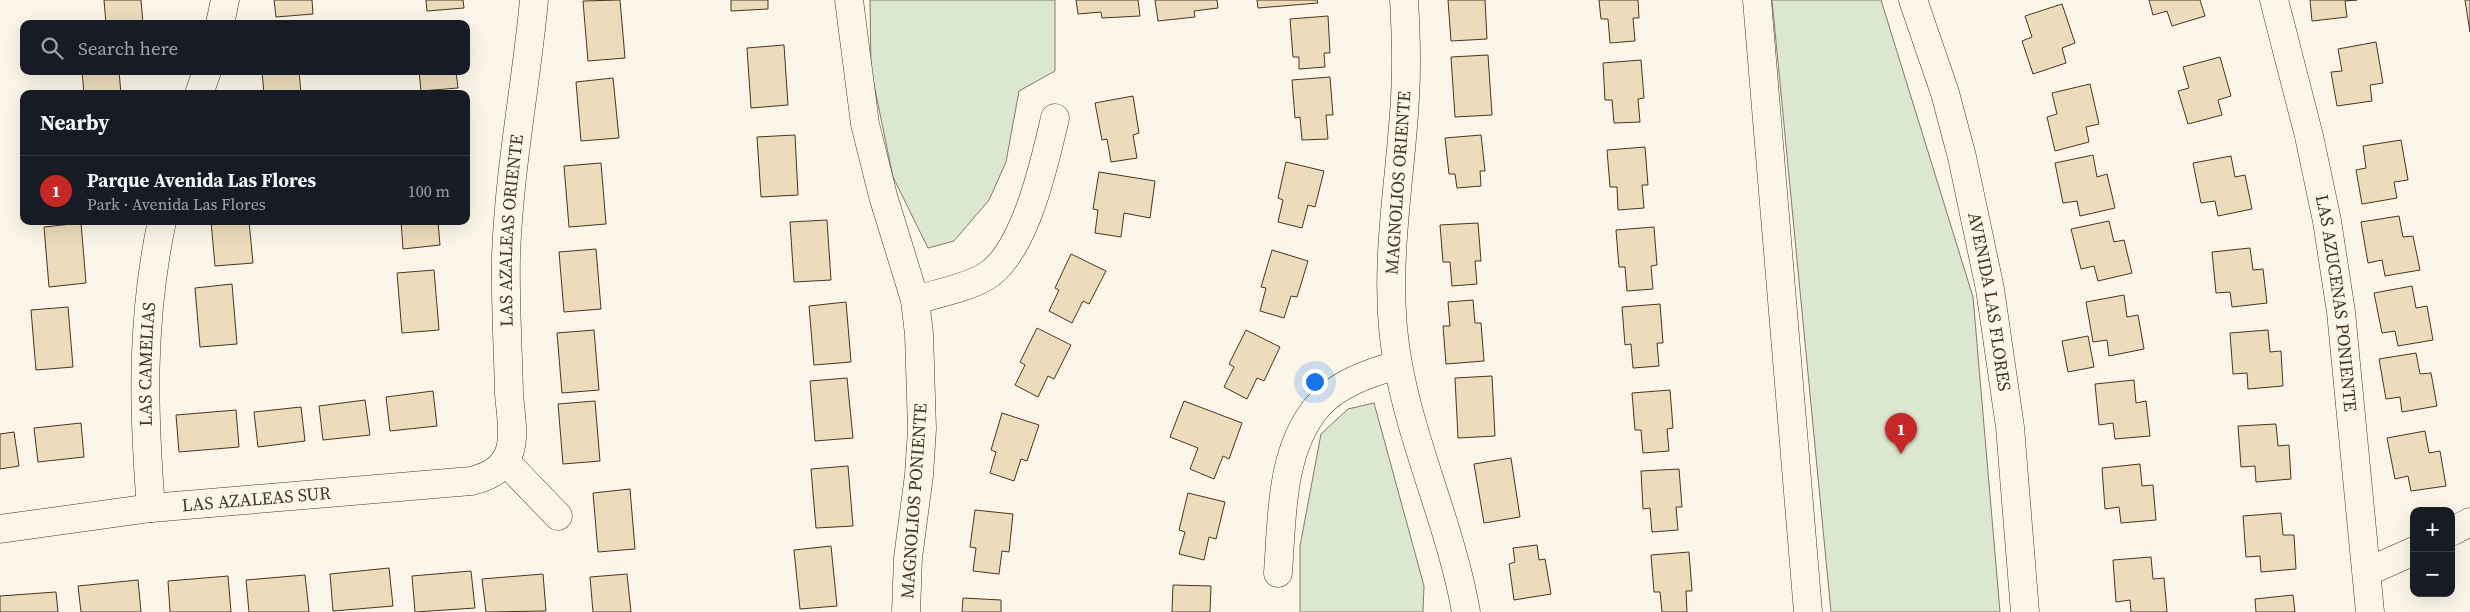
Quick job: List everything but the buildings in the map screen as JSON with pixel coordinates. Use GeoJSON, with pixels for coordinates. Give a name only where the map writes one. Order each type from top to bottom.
{"type":"FeatureCollection","features":[{"type":"Feature","properties":{"kind":"street"},"geometry":{"type":"LineString","coordinates":[[221,20],[225,0]]}},
{"type":"Feature","properties":{"kind":"street","name":"LAS AZALEAS ORIENTE"},"geometry":{"type":"LineString","coordinates":[[505,461],[512,440],[507,307],[508,214],[534,0]]}},
{"type":"Feature","properties":{"kind":"street","name":"MAGNOLIOS PONIENTE"},"geometry":{"type":"LineString","coordinates":[[849,0],[865,124],[883,196],[915,300],[922,371],[922,429],[919,475],[908,558],[906,612]]}},
{"type":"Feature","properties":{"kind":"street","name":"MAGNOLIOS ORIENTE"},"geometry":{"type":"LineString","coordinates":[[1404,0],[1405,99],[1391,236],[1391,287],[1397,365],[1415,438],[1454,553],[1466,612]]}},
{"type":"Feature","properties":{"kind":"street"},"geometry":{"type":"LineString","coordinates":[[1757,0],[1808,612]]}},
{"type":"Feature","properties":{"kind":"street","name":"AVENIDA LAS FLORES"},"geometry":{"type":"LineString","coordinates":[[1913,0],[1945,93],[1970,195],[1990,289],[2010,427],[2025,612]]}},
{"type":"Feature","properties":{"kind":"street","name":"LAS AZUCENAS PONIENTE"},"geometry":{"type":"LineString","coordinates":[[2274,0],[2309,136],[2327,221],[2341,312],[2370,612]]}},
{"type":"Feature","properties":{"kind":"street"},"geometry":{"type":"LineString","coordinates":[[201,90],[206,75]]}},
{"type":"Feature","properties":{"kind":"street"},"geometry":{"type":"LineString","coordinates":[[915,300],[985,277],[997,269],[1007,258],[1015,244],[1037,186],[1055,118]]}},
{"type":"Feature","properties":{"kind":"street","name":"LAS CAMELIAS"},"geometry":{"type":"LineString","coordinates":[[151,508],[144,414],[144,363],[147,312],[161,225]]}},
{"type":"Feature","properties":{"kind":"street"},"geometry":{"type":"LineString","coordinates":[[1278,573],[1286,491],[1292,460],[1304,427],[1317,407],[1348,383],[1372,372],[1397,365]]}},
{"type":"Feature","properties":{"kind":"street"},"geometry":{"type":"LineString","coordinates":[[505,461],[558,516]]}},
{"type":"Feature","properties":{"kind":"street","name":"LAS AZALEAS SUR"},"geometry":{"type":"LineString","coordinates":[[0,529],[151,508],[471,481],[484,478],[496,471],[505,461]]}},
{"type":"Feature","properties":{"kind":"street"},"geometry":{"type":"LineString","coordinates":[[2455,530],[2470,522]]}},
{"type":"Feature","properties":{"kind":"street"},"geometry":{"type":"LineString","coordinates":[[2367,572],[2412,552]]}},
{"type":"Feature","properties":{"kind":"green space"},"geometry":{"type":"Polygon","coordinates":[[[870,0],[1055,0],[1055,71],[1019,91],[1006,162],[989,200],[954,241],[928,248],[893,177],[871,70],[870,0]]]}},
{"type":"Feature","properties":{"kind":"green space"},"geometry":{"type":"Polygon","coordinates":[[[1772,0],[1881,0],[1973,297],[2000,612],[1831,612],[1772,0]]]}},
{"type":"Feature","properties":{"kind":"green space"},"geometry":{"type":"Polygon","coordinates":[[[1374,403],[1424,586],[1423,612],[1300,612],[1300,546],[1321,434],[1348,409],[1374,403]]]}},
{"type":"Feature","properties":{"kind":"place","name":"Parque Avenida Las Flores"},"geometry":{"type":"Point","coordinates":[1901,454]}}]}
